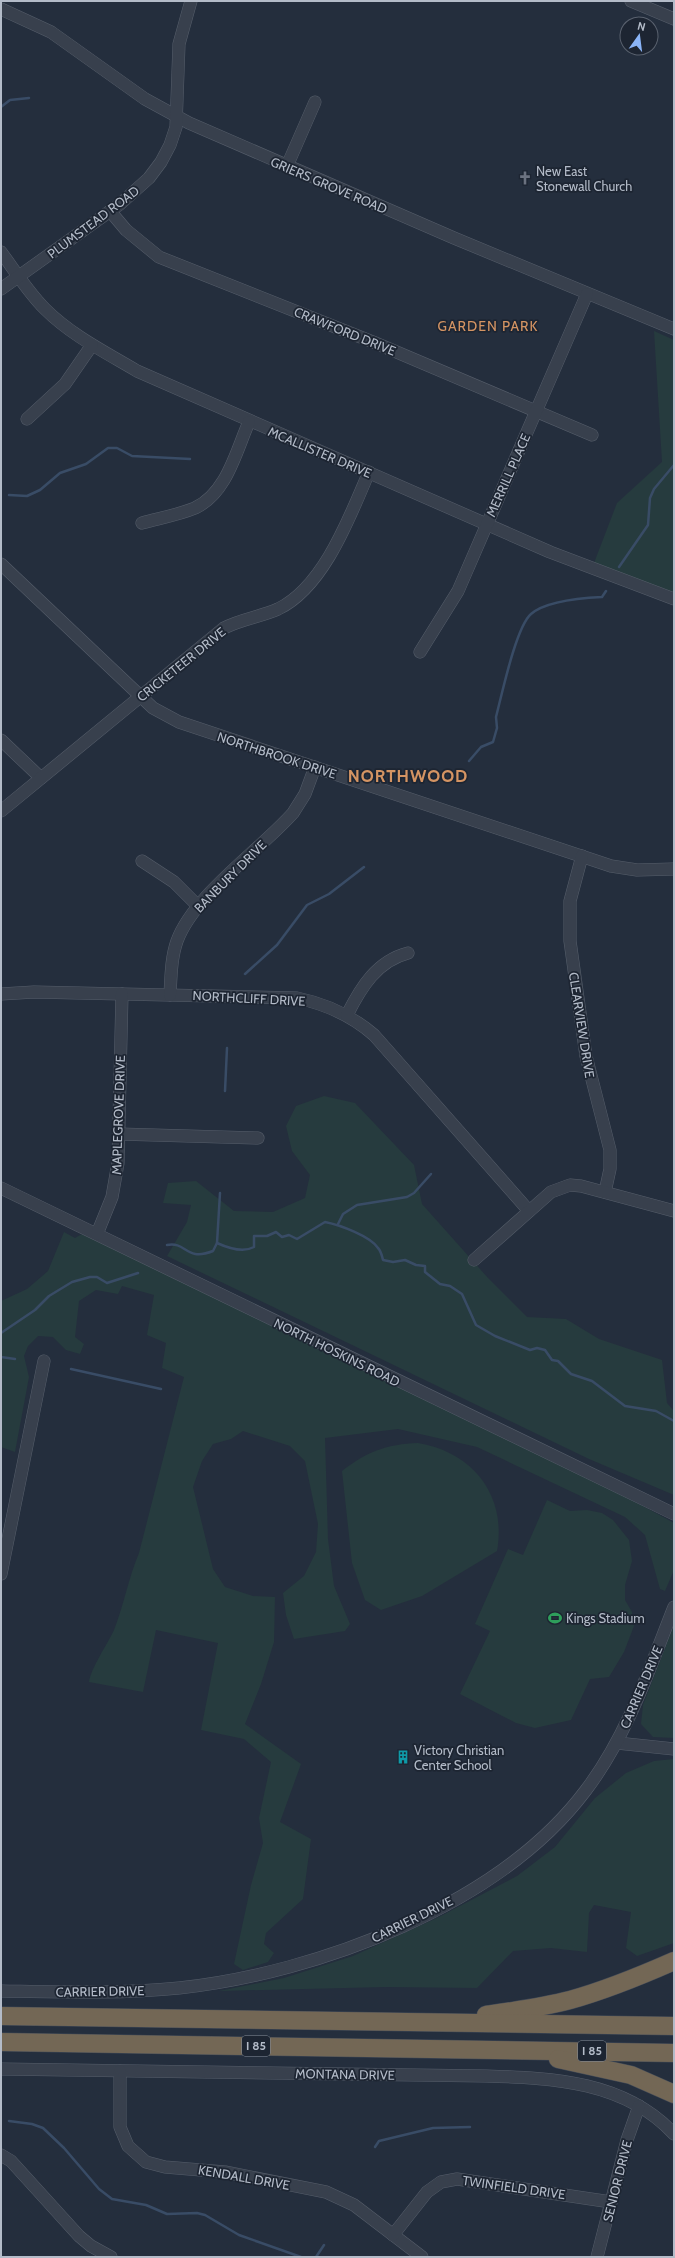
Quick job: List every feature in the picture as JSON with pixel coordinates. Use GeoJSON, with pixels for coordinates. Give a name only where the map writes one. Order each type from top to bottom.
{"type":"FeatureCollection","features":[{"type":"Feature","properties":{"kind":"highway"},"geometry":{"type":"LineString","coordinates":[[442,2023],[569,2000],[614,1986],[674,1961]]}},
{"type":"Feature","properties":{"kind":"highway","name":"I 85"},"geometry":{"type":"LineString","coordinates":[[1,2016],[674,2026]]}},
{"type":"Feature","properties":{"kind":"highway","name":"I 85"},"geometry":{"type":"LineString","coordinates":[[1,2042],[674,2053]]}},
{"type":"Feature","properties":{"kind":"highway"},"geometry":{"type":"LineString","coordinates":[[510,2050],[616,2071],[645,2080],[674,2094]]}},
{"type":"Feature","properties":{"kind":"street","name":"PLUMSTEAD ROAD"},"geometry":{"type":"LineString","coordinates":[[1,289],[137,190],[161,162],[173,139],[177,117],[177,64],[179,44],[191,1]]}},
{"type":"Feature","properties":{"kind":"street"},"geometry":{"type":"LineString","coordinates":[[631,1],[674,19]]}},
{"type":"Feature","properties":{"kind":"street","name":"GRIERS GROVE ROAD"},"geometry":{"type":"LineString","coordinates":[[1,9],[51,32],[145,99],[177,117],[287,166],[674,329]]}},
{"type":"Feature","properties":{"kind":"street"},"geometry":{"type":"LineString","coordinates":[[287,166],[315,102]]}},
{"type":"Feature","properties":{"kind":"street","name":"CRAWFORD DRIVE"},"geometry":{"type":"LineString","coordinates":[[110,211],[126,230],[159,257],[373,342],[592,435]]}},
{"type":"Feature","properties":{"kind":"street","name":"MCALLISTER DRIVE"},"geometry":{"type":"LineString","coordinates":[[1,252],[18,276],[50,313],[92,345],[137,371],[249,422],[369,472],[550,552],[674,599]]}},
{"type":"Feature","properties":{"kind":"street","name":"MERRILL PLACE"},"geometry":{"type":"LineString","coordinates":[[420,652],[458,591],[588,294]]}},
{"type":"Feature","properties":{"kind":"street"},"geometry":{"type":"LineString","coordinates":[[27,419],[64,384],[92,345]]}},
{"type":"Feature","properties":{"kind":"street"},"geometry":{"type":"LineString","coordinates":[[142,523],[184,512],[196,507],[211,497],[221,484],[249,422]]}},
{"type":"Feature","properties":{"kind":"street","name":"CRICKETEER DRIVE"},"geometry":{"type":"LineString","coordinates":[[1,811],[224,628],[236,622],[278,609],[296,596],[334,549],[369,472]]}},
{"type":"Feature","properties":{"kind":"street","name":"NORTHBROOK DRIVE"},"geometry":{"type":"LineString","coordinates":[[1,564],[153,708],[179,722],[611,866],[631,870],[674,869]]}},
{"type":"Feature","properties":{"kind":"street"},"geometry":{"type":"LineString","coordinates":[[1,740],[41,778]]}},
{"type":"Feature","properties":{"kind":"street","name":"BANBURY DRIVE"},"geometry":{"type":"LineString","coordinates":[[170,995],[175,948],[185,925],[198,906],[293,813],[305,794],[315,767]]}},
{"type":"Feature","properties":{"kind":"street","name":"CLEARVIEW DRIVE"},"geometry":{"type":"LineString","coordinates":[[582,856],[570,901],[570,941],[586,1056],[610,1150],[610,1169],[605,1192]]}},
{"type":"Feature","properties":{"kind":"street"},"geometry":{"type":"LineString","coordinates":[[142,861],[174,882],[198,906]]}},
{"type":"Feature","properties":{"kind":"street"},"geometry":{"type":"LineString","coordinates":[[347,1015],[366,982],[382,965],[390,959],[408,953]]}},
{"type":"Feature","properties":{"kind":"street","name":"NORTHCLIFF DRIVE"},"geometry":{"type":"LineString","coordinates":[[1,994],[34,992],[170,995],[297,998],[313,1001],[347,1015],[374,1035],[530,1211]]}},
{"type":"Feature","properties":{"kind":"street","name":"MAPLEGROVE DRIVE"},"geometry":{"type":"LineString","coordinates":[[97,1234],[112,1197],[116,1182],[119,1134],[122,994]]}},
{"type":"Feature","properties":{"kind":"street"},"geometry":{"type":"LineString","coordinates":[[119,1134],[258,1138]]}},
{"type":"Feature","properties":{"kind":"street"},"geometry":{"type":"LineString","coordinates":[[474,1260],[551,1192],[560,1188],[581,1186],[674,1211]]}},
{"type":"Feature","properties":{"kind":"street","name":"NORTH HOSKINS ROAD"},"geometry":{"type":"LineString","coordinates":[[1,1188],[674,1514]]}},
{"type":"Feature","properties":{"kind":"street"},"geometry":{"type":"LineString","coordinates":[[1,1574],[44,1361]]}},
{"type":"Feature","properties":{"kind":"street","name":"CARRIER DRIVE"},"geometry":{"type":"LineString","coordinates":[[1,1991],[111,1992],[180,1988],[265,1973],[353,1946],[399,1927],[448,1902],[519,1858],[550,1831],[570,1810],[598,1774],[617,1743],[674,1607]]}},
{"type":"Feature","properties":{"kind":"street"},"geometry":{"type":"LineString","coordinates":[[617,1743],[674,1749]]}},
{"type":"Feature","properties":{"kind":"street","name":"MONTANA DRIVE"},"geometry":{"type":"LineString","coordinates":[[1,2069],[531,2078],[594,2087],[617,2094],[639,2106],[674,2134]]}},
{"type":"Feature","properties":{"kind":"street","name":"KENDALL DRIVE"},"geometry":{"type":"LineString","coordinates":[[120,2071],[120,2127],[128,2146],[146,2162],[165,2167],[217,2170],[326,2192],[354,2205],[422,2257]]}},
{"type":"Feature","properties":{"kind":"street","name":"SENIOR DRIVE"},"geometry":{"type":"LineString","coordinates":[[597,2257],[630,2130],[639,2106]]}},
{"type":"Feature","properties":{"kind":"street"},"geometry":{"type":"LineString","coordinates":[[1,2155],[11,2161],[79,2236],[91,2246],[111,2257]]}},
{"type":"Feature","properties":{"kind":"street","name":"TWINFIELD DRIVE"},"geometry":{"type":"LineString","coordinates":[[393,2235],[433,2186],[449,2180],[475,2181],[611,2202]]}},
{"type":"Feature","properties":{"kind":"green space"},"geometry":{"type":"Polygon","coordinates":[[[654,331],[674,340],[674,593],[594,563],[617,503],[662,462],[654,331]]]}},
{"type":"Feature","properties":{"kind":"green space"},"geometry":{"type":"Polygon","coordinates":[[[324,1096],[355,1103],[414,1165],[422,1204],[488,1278],[527,1317],[566,1319],[599,1339],[662,1360],[667,1403],[674,1411],[674,1495],[589,1459],[167,1256],[187,1222],[191,1205],[163,1203],[168,1183],[196,1181],[234,1211],[273,1212],[305,1198],[310,1175],[292,1151],[286,1126],[296,1106],[324,1096]]]}},
{"type":"Feature","properties":{"kind":"green space"},"geometry":{"type":"Polygon","coordinates":[[[64,1232],[75,1238],[82,1234],[595,1480],[674,1523],[674,1570],[665,1591],[660,1589],[645,1535],[625,1517],[477,1447],[398,1429],[325,1438],[328,1539],[334,1586],[350,1624],[345,1631],[294,1639],[286,1615],[283,1593],[304,1576],[316,1552],[318,1524],[305,1461],[290,1446],[243,1431],[231,1439],[213,1444],[202,1461],[193,1487],[213,1569],[225,1587],[253,1596],[275,1597],[274,1642],[261,1684],[245,1724],[301,1764],[280,1822],[311,1839],[303,1899],[266,1933],[264,1944],[274,1953],[268,1962],[243,1970],[234,1964],[251,1885],[263,1843],[259,1818],[271,1762],[244,1739],[201,1730],[218,1643],[156,1630],[143,1692],[89,1682],[90,1676],[114,1630],[121,1611],[139,1553],[184,1377],[162,1368],[166,1343],[147,1335],[154,1295],[122,1286],[118,1294],[96,1290],[79,1301],[75,1337],[84,1344],[80,1354],[66,1350],[53,1337],[38,1336],[28,1346],[24,1356],[29,1377],[15,1452],[1,1447],[1,1301],[27,1289],[48,1271],[64,1232]]]}},
{"type":"Feature","properties":{"kind":"green space"},"geometry":{"type":"Polygon","coordinates":[[[418,1443],[438,1448],[455,1456],[470,1467],[482,1480],[491,1495],[497,1512],[499,1531],[497,1551],[422,1596],[381,1610],[365,1600],[352,1563],[342,1471],[351,1464],[377,1450],[396,1445],[418,1443]]]}},
{"type":"Feature","properties":{"kind":"green space","name":"Kings Stadium"},"geometry":{"type":"Polygon","coordinates":[[[547,1500],[570,1511],[587,1510],[602,1513],[613,1520],[629,1540],[632,1561],[625,1585],[625,1600],[632,1612],[634,1626],[624,1652],[609,1677],[590,1679],[571,1720],[535,1728],[516,1723],[460,1694],[490,1631],[475,1624],[508,1549],[523,1555],[547,1500]]]}},
{"type":"Feature","properties":{"kind":"green space"},"geometry":{"type":"Polygon","coordinates":[[[674,1625],[674,1738],[653,1737],[641,1724],[643,1705],[674,1625]]]}},
{"type":"Feature","properties":{"kind":"green space"},"geometry":{"type":"Polygon","coordinates":[[[674,1759],[674,1943],[637,1956],[626,1948],[631,1912],[594,1905],[589,1913],[587,1952],[551,1948],[513,1951],[477,1988],[385,1987],[219,1991],[284,1978],[353,1956],[437,1918],[517,1876],[555,1847],[595,1798],[626,1773],[654,1761],[674,1759]]]}},
{"type":"Feature","properties":{"kind":"waterway"},"geometry":{"type":"LineString","coordinates":[[1,107],[10,100],[29,98]]}},
{"type":"Feature","properties":{"kind":"waterway"},"geometry":{"type":"LineString","coordinates":[[9,495],[27,496],[40,490],[60,473],[86,464],[108,448],[117,448],[132,456],[190,459]]}},
{"type":"Feature","properties":{"kind":"waterway"},"geometry":{"type":"LineString","coordinates":[[619,567],[648,525],[650,498],[654,489],[674,465]]}},
{"type":"Feature","properties":{"kind":"waterway"},"geometry":{"type":"LineString","coordinates":[[469,761],[481,747],[493,742],[497,728],[496,717],[510,662],[525,621],[531,614],[546,606],[575,599],[602,597],[606,591]]}},
{"type":"Feature","properties":{"kind":"waterway"},"geometry":{"type":"LineString","coordinates":[[245,974],[277,945],[307,905],[329,894],[364,867]]}},
{"type":"Feature","properties":{"kind":"waterway"},"geometry":{"type":"LineString","coordinates":[[225,1091],[227,1048]]}},
{"type":"Feature","properties":{"kind":"waterway"},"geometry":{"type":"LineString","coordinates":[[338,1224],[343,1214],[357,1205],[407,1197],[414,1193],[431,1174]]}},
{"type":"Feature","properties":{"kind":"waterway"},"geometry":{"type":"LineString","coordinates":[[167,1245],[179,1246],[191,1253],[197,1254],[204,1254],[213,1251],[217,1243],[220,1193]]}},
{"type":"Feature","properties":{"kind":"waterway"},"geometry":{"type":"LineString","coordinates":[[217,1243],[231,1248],[245,1250],[254,1247],[254,1236],[267,1236],[276,1232],[282,1237],[289,1235],[297,1239],[325,1222],[346,1228],[362,1235],[374,1244],[380,1251],[383,1260],[393,1262],[405,1260],[416,1265],[425,1266],[425,1272],[440,1284],[450,1286],[462,1294],[476,1325],[495,1336],[530,1350],[537,1348],[545,1350],[552,1360],[558,1361],[571,1374],[592,1381],[625,1406],[656,1411],[674,1421]]}},
{"type":"Feature","properties":{"kind":"waterway"},"geometry":{"type":"LineString","coordinates":[[1,1333],[35,1310],[49,1296],[72,1282],[90,1277],[97,1277],[107,1283],[138,1273]]}},
{"type":"Feature","properties":{"kind":"waterway"},"geometry":{"type":"LineString","coordinates":[[1,1357],[15,1359]]}},
{"type":"Feature","properties":{"kind":"waterway"},"geometry":{"type":"LineString","coordinates":[[71,1369],[161,1389]]}},
{"type":"Feature","properties":{"kind":"waterway"},"geometry":{"type":"LineString","coordinates":[[9,2121],[32,2124],[43,2128],[64,2148],[99,2189],[112,2199],[146,2205],[167,2214],[197,2213],[205,2215],[239,2235],[301,2257]]}},
{"type":"Feature","properties":{"kind":"waterway"},"geometry":{"type":"LineString","coordinates":[[375,2147],[379,2141],[433,2128],[470,2127]]}},
{"type":"Feature","properties":{"kind":"waterway"},"geometry":{"type":"LineString","coordinates":[[316,2257],[324,2245]]}},
{"type":"Feature","properties":{"kind":"place","name":"New East Stonewall Church"},"geometry":{"type":"Point","coordinates":[525,178]}},
{"type":"Feature","properties":{"kind":"place","name":"Kings Stadium"},"geometry":{"type":"Point","coordinates":[555,1618]}},
{"type":"Feature","properties":{"kind":"place","name":"Victory Christian Center School"},"geometry":{"type":"Point","coordinates":[403,1757]}},
{"type":"Feature","properties":{"kind":"district","name":"GARDEN PARK"},"geometry":{"type":"Point","coordinates":[488,326]}},
{"type":"Feature","properties":{"kind":"district","name":"NORTHWOOD"},"geometry":{"type":"Point","coordinates":[408,776]}}]}
